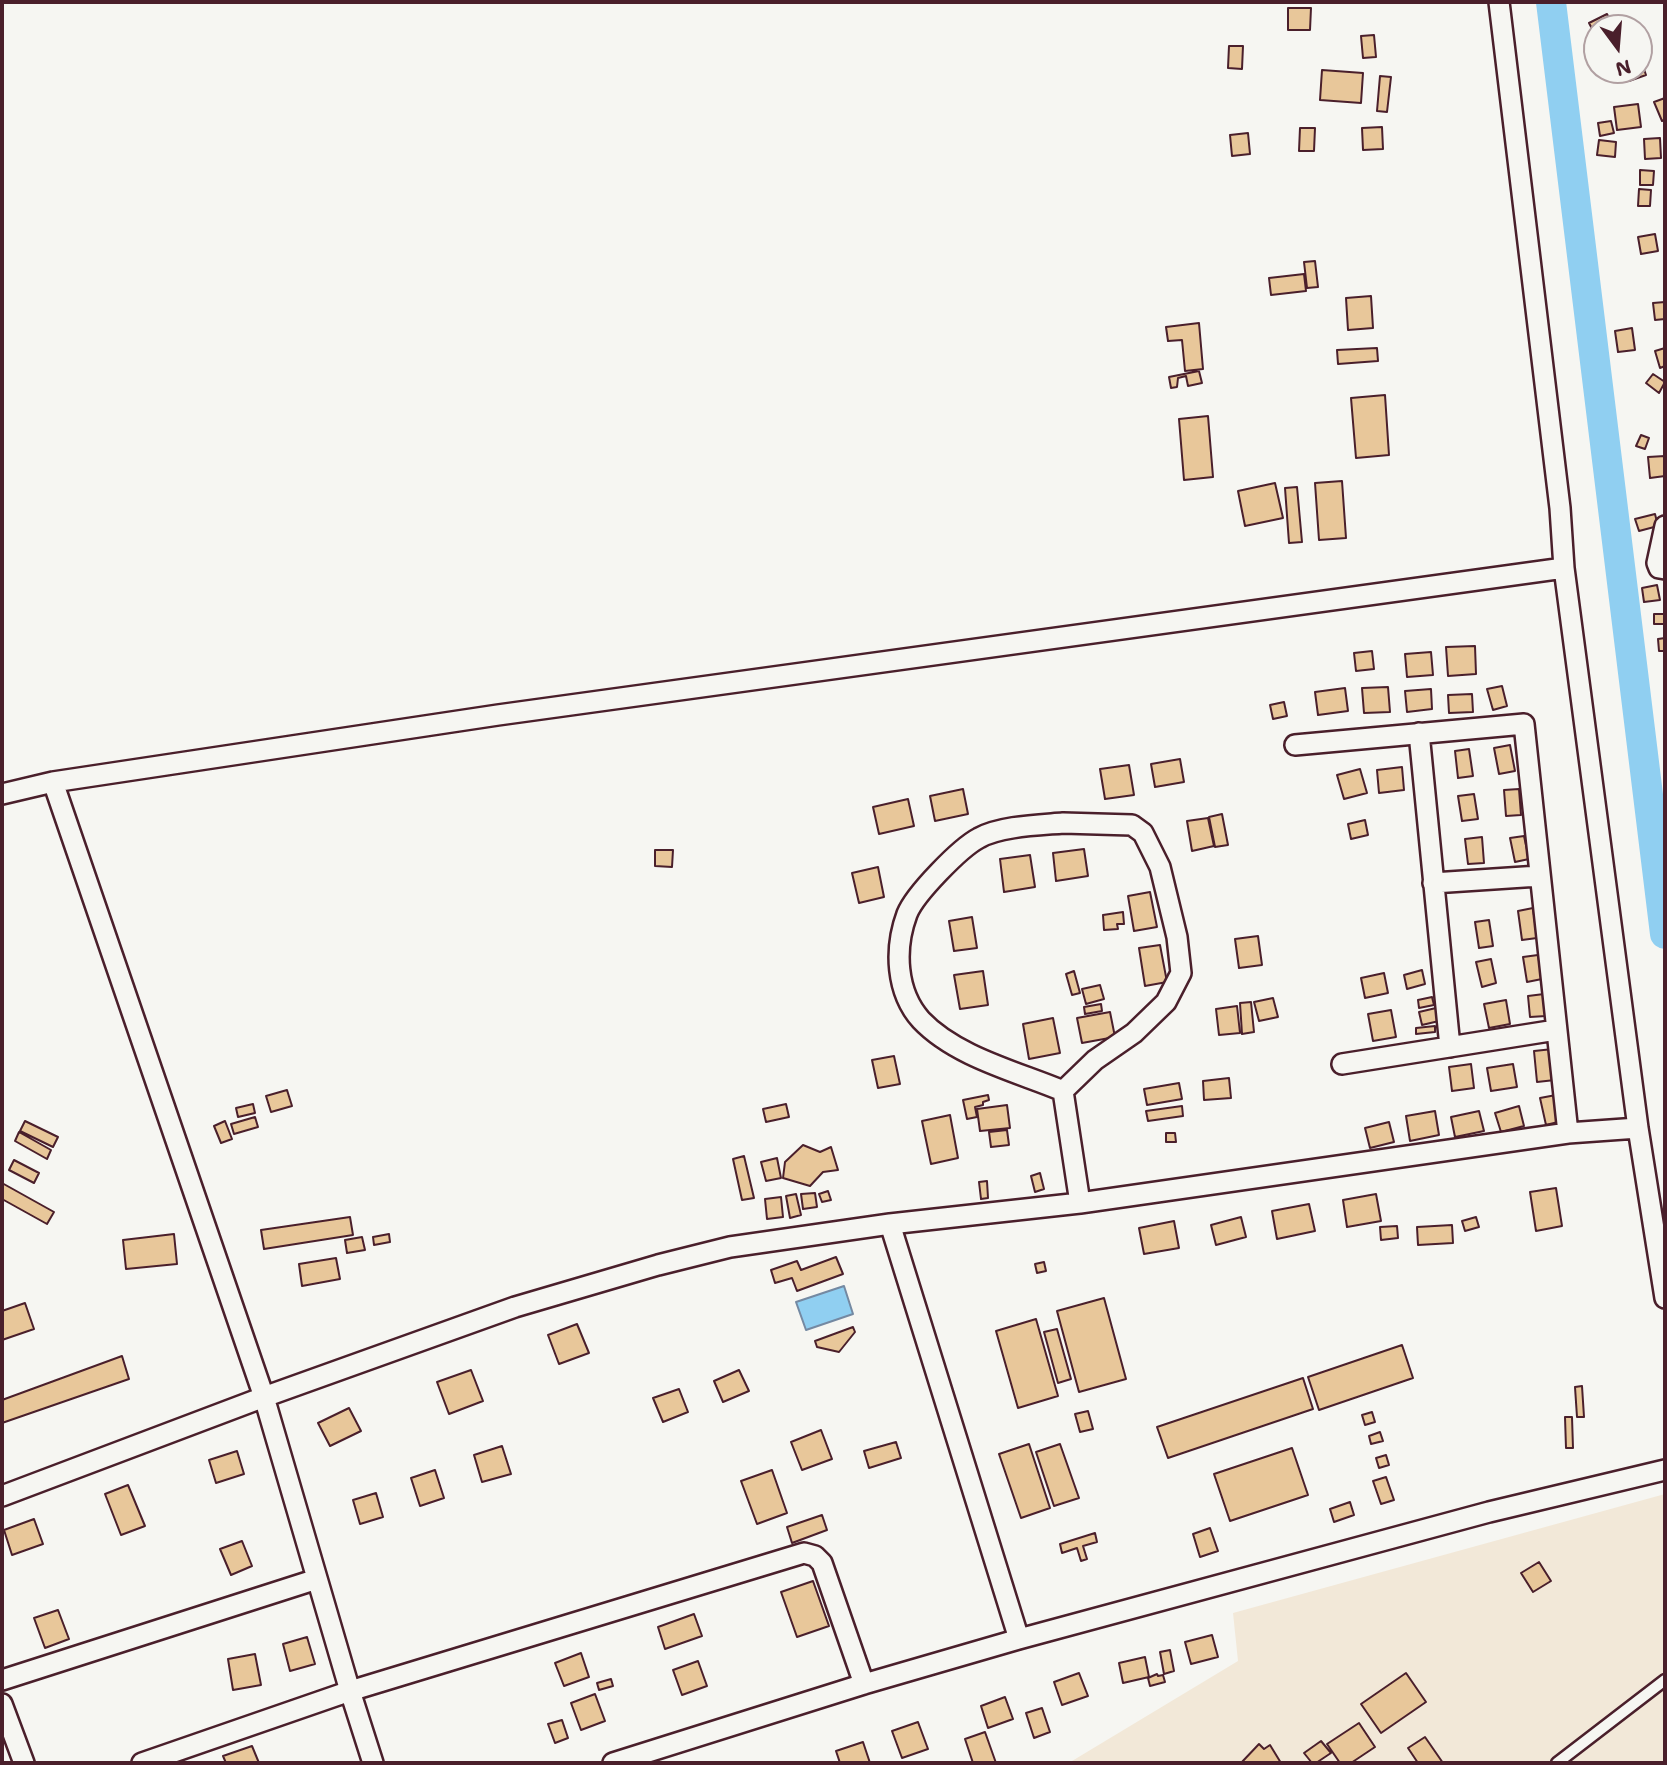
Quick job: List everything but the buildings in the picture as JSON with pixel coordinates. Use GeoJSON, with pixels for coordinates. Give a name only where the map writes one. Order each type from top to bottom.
{"type":"FeatureCollection","features":[{"type":"Feature","properties":{"kind":"street"},"geometry":{"type":"LineString","coordinates":[[1499,2],[1560,508],[1564,568],[1638,1128],[1665,1298]]}},
{"type":"Feature","properties":{"kind":"street"},"geometry":{"type":"LineString","coordinates":[[1665,526],[1657,563],[1659,568],[1665,569]]}},
{"type":"Feature","properties":{"kind":"street"},"geometry":{"type":"LineString","coordinates":[[2,794],[53,782],[498,715],[1564,568]]}},
{"type":"Feature","properties":{"kind":"street"},"geometry":{"type":"LineString","coordinates":[[1295,744],[1524,724],[1538,876],[1568,1133]]}},
{"type":"Feature","properties":{"kind":"street"},"geometry":{"type":"LineString","coordinates":[[1419,733],[1450,1047]]}},
{"type":"Feature","properties":{"kind":"street"},"geometry":{"type":"LineString","coordinates":[[53,782],[264,1397],[373,1763]]}},
{"type":"Feature","properties":{"kind":"street"},"geometry":{"type":"LineString","coordinates":[[1063,823],[1132,825],[1143,833],[1160,867],[1177,937],[1181,973],[1166,1002],[1134,1033],[1095,1060],[1063,1091],[1028,1079],[964,1050],[940,1037],[920,1019],[906,999],[899,972],[900,943],[908,912],[926,887],[955,856],[981,837],[1023,826],[1063,823]]}},
{"type":"Feature","properties":{"kind":"street"},"geometry":{"type":"LineString","coordinates":[[1433,883],[1538,876]]}},
{"type":"Feature","properties":{"kind":"street"},"geometry":{"type":"LineString","coordinates":[[1342,1064],[1556,1030]]}},
{"type":"Feature","properties":{"kind":"street"},"geometry":{"type":"LineString","coordinates":[[1063,1091],[1080,1203]]}},
{"type":"Feature","properties":{"kind":"street"},"geometry":{"type":"LineString","coordinates":[[2,1496],[264,1397],[515,1307],[730,1247],[890,1224],[1080,1203],[1568,1133],[1638,1128]]}},
{"type":"Feature","properties":{"kind":"street"},"geometry":{"type":"LineString","coordinates":[[890,1224],[1019,1639]]}},
{"type":"Feature","properties":{"kind":"street"},"geometry":{"type":"LineString","coordinates":[[613,1763],[650,1758],[864,1684],[1019,1639],[1489,1512],[1665,1470]]}},
{"type":"Feature","properties":{"kind":"street"},"geometry":{"type":"LineString","coordinates":[[142,1763],[350,1692],[804,1553],[815,1556],[822,1563],[864,1684]]}},
{"type":"Feature","properties":{"kind":"street"},"geometry":{"type":"LineString","coordinates":[[2,1680],[317,1579]]}},
{"type":"Feature","properties":{"kind":"street"},"geometry":{"type":"LineString","coordinates":[[2,1704],[24,1763]]}},
{"type":"Feature","properties":{"kind":"lane"},"geometry":{"type":"LineString","coordinates":[[1557,1763],[1665,1680]]}},
{"type":"Feature","properties":{"kind":"shaded area"},"geometry":{"type":"Polygon","coordinates":[[[1665,1494],[1665,1763],[1072,1763],[1238,1661],[1233,1613],[1665,1494]]]}},
{"type":"Feature","properties":{"kind":"water"},"geometry":{"type":"Polygon","coordinates":[[[844,1286],[853,1314],[806,1330],[796,1302],[844,1286]]]}},
{"type":"Feature","properties":{"kind":"waterway"},"geometry":{"type":"LineString","coordinates":[[1551,2],[1665,934]]}}]}
